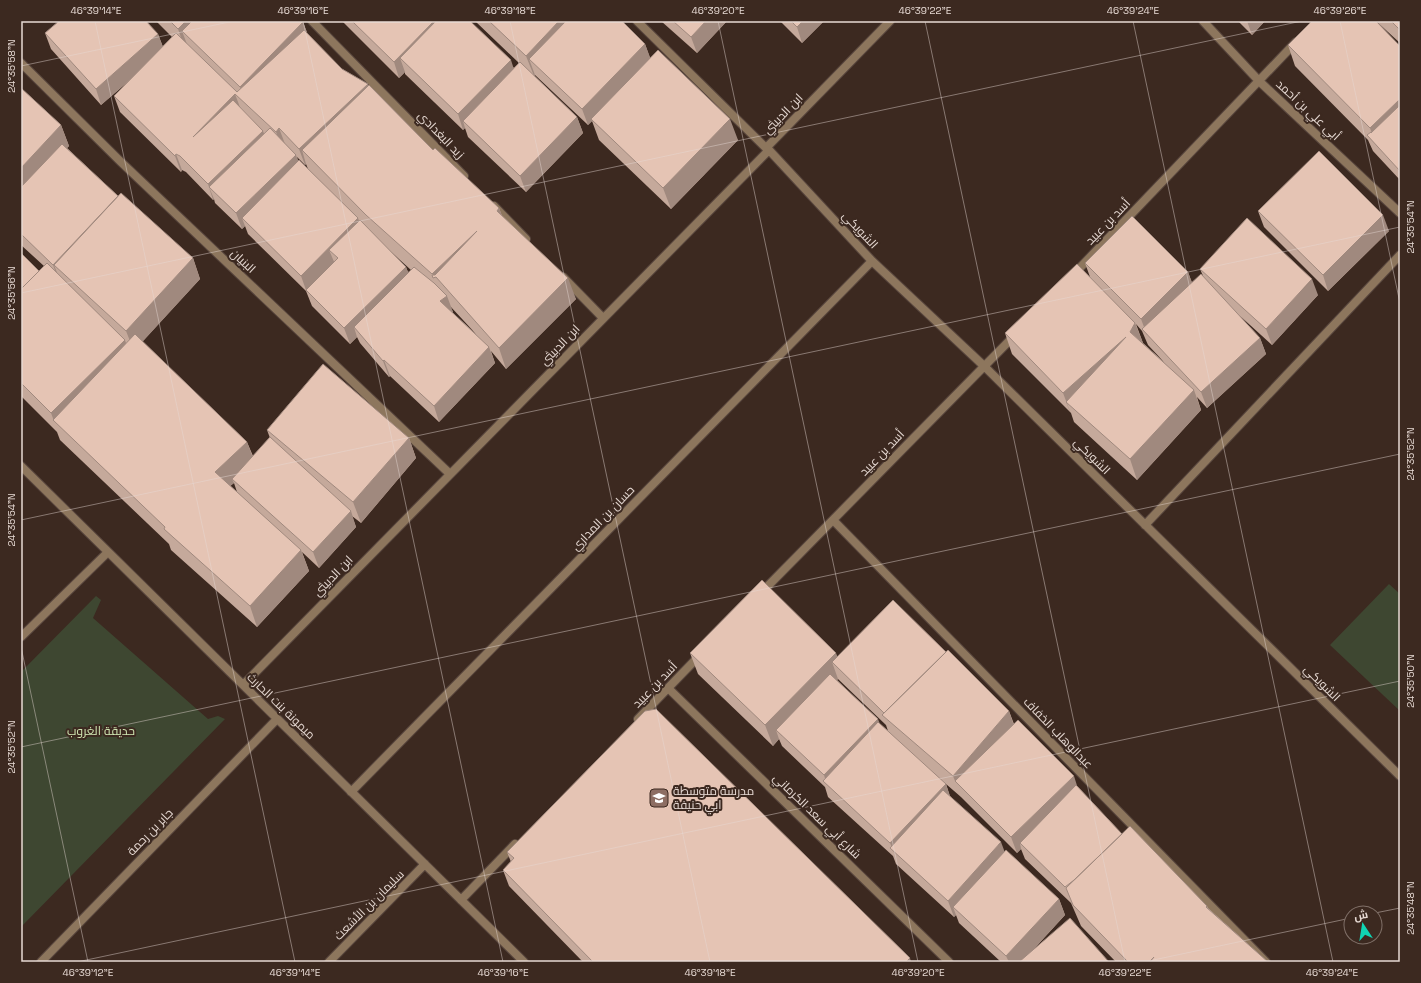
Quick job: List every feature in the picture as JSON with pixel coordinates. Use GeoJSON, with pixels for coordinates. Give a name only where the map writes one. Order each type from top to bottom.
{"type":"FeatureCollection","features":[{"type":"Feature","properties":{"kind":"street","name":"زيد البغدادي"},"geometry":{"type":"LineString","coordinates":[[312,21],[469,181]]}},
{"type":"Feature","properties":{"kind":"street","name":"الشويكي"},"geometry":{"type":"LineString","coordinates":[[637,21],[767,149],[872,261],[984,366],[1400,776]]}},
{"type":"Feature","properties":{"kind":"street","name":"ابن الدبيثي"},"geometry":{"type":"LineString","coordinates":[[243,685],[603,318],[890,21]]}},
{"type":"Feature","properties":{"kind":"street","name":"أبي علي بن أحمد"},"geometry":{"type":"LineString","coordinates":[[1203,21],[1259,81],[1400,213]]}},
{"type":"Feature","properties":{"kind":"street","name":"أسد بن عبيد"},"geometry":{"type":"LineString","coordinates":[[1065,283],[1300,37]]}},
{"type":"Feature","properties":{"kind":"street","name":"البنيان"},"geometry":{"type":"LineString","coordinates":[[21,63],[120,162],[450,474]]}},
{"type":"Feature","properties":{"kind":"street"},"geometry":{"type":"LineString","coordinates":[[486,198],[531,244]]}},
{"type":"Feature","properties":{"kind":"street"},"geometry":{"type":"LineString","coordinates":[[1145,525],[1400,255]]}},
{"type":"Feature","properties":{"kind":"street","name":"حسان بن المداري"},"geometry":{"type":"LineString","coordinates":[[351,792],[872,261]]}},
{"type":"Feature","properties":{"kind":"street"},"geometry":{"type":"LineString","coordinates":[[558,272],[603,318]]}},
{"type":"Feature","properties":{"kind":"street","name":"أسد بن عبيد"},"geometry":{"type":"LineString","coordinates":[[756,598],[1022,327]]}},
{"type":"Feature","properties":{"kind":"street","name":"ميمونة بنت الحارث"},"geometry":{"type":"LineString","coordinates":[[21,466],[524,962]]}},
{"type":"Feature","properties":{"kind":"street","name":"عبدالوهاب الخفاف"},"geometry":{"type":"LineString","coordinates":[[833,520],[1266,962]]}},
{"type":"Feature","properties":{"kind":"street"},"geometry":{"type":"LineString","coordinates":[[21,637],[108,552]]}},
{"type":"Feature","properties":{"kind":"street","name":"أسد بن عبيد"},"geometry":{"type":"LineString","coordinates":[[630,727],[707,649]]}},
{"type":"Feature","properties":{"kind":"street","name":"شارع أبي سعد الكرماني"},"geometry":{"type":"LineString","coordinates":[[668,688],[949,962]]}},
{"type":"Feature","properties":{"kind":"street","name":"جابر بن رحمة"},"geometry":{"type":"LineString","coordinates":[[41,962],[277,719]]}},
{"type":"Feature","properties":{"kind":"street"},"geometry":{"type":"LineString","coordinates":[[461,900],[521,838]]}},
{"type":"Feature","properties":{"kind":"street","name":"سليمان بن الأشعث"},"geometry":{"type":"LineString","coordinates":[[329,962],[425,864]]}},
{"type":"Feature","properties":{"kind":"green space"},"geometry":{"type":"Polygon","coordinates":[[[1389,584],[1400,594],[1400,711],[1330,645],[1389,584]]]}},
{"type":"Feature","properties":{"kind":"green space","name":"حديقة الغروب"},"geometry":{"type":"Polygon","coordinates":[[[96,596],[101,600],[93,618],[208,719],[218,716],[225,719],[21,927],[21,672],[96,596]]]}},
{"type":"Feature","properties":{"kind":"building"},"geometry":{"type":"Polygon","coordinates":[[[59,21],[146,21],[158,34],[96,89],[45,33],[59,21]]]}},
{"type":"Feature","properties":{"kind":"building"},"geometry":{"type":"Polygon","coordinates":[[[170,21],[186,21],[178,29],[170,21]]]}},
{"type":"Feature","properties":{"kind":"building"},"geometry":{"type":"Polygon","coordinates":[[[192,21],[303,22],[240,87],[182,31],[192,21]]]}},
{"type":"Feature","properties":{"kind":"building"},"geometry":{"type":"Polygon","coordinates":[[[352,21],[434,21],[394,62],[352,21]]]}},
{"type":"Feature","properties":{"kind":"building"},"geometry":{"type":"Polygon","coordinates":[[[436,21],[470,21],[511,60],[458,114],[400,58],[436,21]]]}},
{"type":"Feature","properties":{"kind":"building"},"geometry":{"type":"Polygon","coordinates":[[[489,21],[559,21],[526,56],[489,21]]]}},
{"type":"Feature","properties":{"kind":"building"},"geometry":{"type":"Polygon","coordinates":[[[566,21],[622,21],[645,44],[582,109],[529,59],[566,21]]]}},
{"type":"Feature","properties":{"kind":"building"},"geometry":{"type":"Polygon","coordinates":[[[673,21],[706,21],[691,37],[673,21]]]}},
{"type":"Feature","properties":{"kind":"building"},"geometry":{"type":"Polygon","coordinates":[[[791,21],[803,21],[797,27],[791,21]]]}},
{"type":"Feature","properties":{"kind":"building"},"geometry":{"type":"Polygon","coordinates":[[[1312,21],[1376,21],[1400,46],[1400,99],[1370,128],[1288,45],[1312,21]]]}},
{"type":"Feature","properties":{"kind":"building"},"geometry":{"type":"Polygon","coordinates":[[[1391,21],[1400,21],[1400,30],[1391,21]]]}},
{"type":"Feature","properties":{"kind":"building"},"geometry":{"type":"Polygon","coordinates":[[[304,30],[342,69],[368,84],[299,149],[279,128],[276,132],[235,94],[193,137],[233,100],[263,131],[208,184],[180,156],[176,154],[175,156],[114,96],[176,33],[237,92],[304,30]]]}},
{"type":"Feature","properties":{"kind":"building"},"geometry":{"type":"Polygon","coordinates":[[[658,50],[730,119],[663,188],[591,119],[658,50]]]}},
{"type":"Feature","properties":{"kind":"building"},"geometry":{"type":"Polygon","coordinates":[[[520,62],[577,117],[520,176],[463,121],[520,62]]]}},
{"type":"Feature","properties":{"kind":"building"},"geometry":{"type":"Polygon","coordinates":[[[369,85],[433,150],[435,148],[499,208],[497,211],[568,278],[499,348],[436,277],[433,278],[432,275],[435,275],[477,231],[432,274],[366,215],[302,150],[369,85]]]}},
{"type":"Feature","properties":{"kind":"building"},"geometry":{"type":"Polygon","coordinates":[[[21,88],[61,125],[21,168],[21,88]]]}},
{"type":"Feature","properties":{"kind":"building"},"geometry":{"type":"Polygon","coordinates":[[[1400,105],[1400,171],[1367,135],[1371,133],[1400,105]]]}},
{"type":"Feature","properties":{"kind":"building"},"geometry":{"type":"Polygon","coordinates":[[[270,128],[296,155],[236,213],[209,187],[270,128]]]}},
{"type":"Feature","properties":{"kind":"building"},"geometry":{"type":"Polygon","coordinates":[[[62,144],[118,196],[53,265],[21,234],[21,187],[62,144]]]}},
{"type":"Feature","properties":{"kind":"building"},"geometry":{"type":"Polygon","coordinates":[[[1319,151],[1383,215],[1323,275],[1258,211],[1319,151]]]}},
{"type":"Feature","properties":{"kind":"building"},"geometry":{"type":"Polygon","coordinates":[[[299,160],[358,218],[301,276],[242,218],[299,160]]]}},
{"type":"Feature","properties":{"kind":"building"},"geometry":{"type":"Polygon","coordinates":[[[121,193],[193,258],[126,331],[54,265],[121,193]]]}},
{"type":"Feature","properties":{"kind":"building"},"geometry":{"type":"Polygon","coordinates":[[[1132,216],[1188,272],[1141,319],[1085,263],[1132,216]]]}},
{"type":"Feature","properties":{"kind":"building"},"geometry":{"type":"Polygon","coordinates":[[[1247,218],[1312,279],[1266,329],[1200,269],[1247,218]]]}},
{"type":"Feature","properties":{"kind":"building"},"geometry":{"type":"Polygon","coordinates":[[[360,220],[406,267],[344,328],[306,290],[338,258],[329,250],[360,220]]]}},
{"type":"Feature","properties":{"kind":"building"},"geometry":{"type":"Polygon","coordinates":[[[21,253],[39,271],[21,289],[21,253]]]}},
{"type":"Feature","properties":{"kind":"building"},"geometry":{"type":"Polygon","coordinates":[[[47,263],[125,340],[51,413],[21,383],[21,289],[47,263]]]}},
{"type":"Feature","properties":{"kind":"building"},"geometry":{"type":"Polygon","coordinates":[[[1077,264],[1135,323],[1130,332],[1194,390],[1130,459],[1066,402],[1126,337],[1063,393],[1005,333],[1077,264]]]}},
{"type":"Feature","properties":{"kind":"building"},"geometry":{"type":"Polygon","coordinates":[[[414,267],[447,296],[440,301],[489,347],[434,406],[384,360],[383,361],[354,327],[414,267]]]}},
{"type":"Feature","properties":{"kind":"building"},"geometry":{"type":"Polygon","coordinates":[[[1201,274],[1260,338],[1201,392],[1142,329],[1201,274]]]}},
{"type":"Feature","properties":{"kind":"building"},"geometry":{"type":"Polygon","coordinates":[[[135,334],[247,442],[215,472],[301,550],[250,606],[164,529],[165,527],[53,420],[135,334]]]}},
{"type":"Feature","properties":{"kind":"building"},"geometry":{"type":"Polygon","coordinates":[[[323,364],[409,438],[353,502],[267,430],[323,364]]]}},
{"type":"Feature","properties":{"kind":"building"},"geometry":{"type":"Polygon","coordinates":[[[270,437],[351,511],[313,552],[232,479],[270,437]]]}},
{"type":"Feature","properties":{"kind":"building"},"geometry":{"type":"Polygon","coordinates":[[[762,580],[836,653],[765,725],[690,653],[762,580]]]}},
{"type":"Feature","properties":{"kind":"building"},"geometry":{"type":"Polygon","coordinates":[[[893,600],[946,652],[884,713],[832,662],[893,600]]]}},
{"type":"Feature","properties":{"kind":"building"},"geometry":{"type":"Polygon","coordinates":[[[948,650],[1009,711],[953,776],[882,715],[948,650]]]}},
{"type":"Feature","properties":{"kind":"building"},"geometry":{"type":"Polygon","coordinates":[[[830,674],[878,719],[824,775],[776,730],[830,674]]]}},
{"type":"Feature","properties":{"kind":"building","name":"مدرسة متوسطة ابي حنيفة"},"geometry":{"type":"Polygon","coordinates":[[[656,709],[910,958],[906,962],[593,962],[503,870],[514,858],[507,852],[645,711],[656,709]]]}},
{"type":"Feature","properties":{"kind":"building"},"geometry":{"type":"Polygon","coordinates":[[[1018,720],[1074,776],[1011,837],[955,781],[1018,720]]]}},
{"type":"Feature","properties":{"kind":"building"},"geometry":{"type":"Polygon","coordinates":[[[878,722],[946,784],[890,843],[823,781],[878,722]]]}},
{"type":"Feature","properties":{"kind":"building"},"geometry":{"type":"Polygon","coordinates":[[[1076,785],[1122,834],[1065,887],[1020,843],[1076,785]]]}},
{"type":"Feature","properties":{"kind":"building"},"geometry":{"type":"Polygon","coordinates":[[[943,790],[1001,842],[948,901],[890,848],[943,790]]]}},
{"type":"Feature","properties":{"kind":"building"},"geometry":{"type":"Polygon","coordinates":[[[1130,826],[1207,906],[1206,907],[1268,962],[1150,962],[1154,957],[1149,962],[1128,962],[1073,905],[1066,888],[1130,826]]]}},
{"type":"Feature","properties":{"kind":"building"},"geometry":{"type":"Polygon","coordinates":[[[1006,850],[1059,899],[1006,956],[953,907],[1006,850]]]}},
{"type":"Feature","properties":{"kind":"building"},"geometry":{"type":"Polygon","coordinates":[[[1070,918],[1109,962],[1019,962],[1070,918]]]}},
{"type":"Feature","properties":{"kind":"place","name":"مدرسة متوسطة ابي حنيفة"},"geometry":{"type":"Point","coordinates":[659,798]}}]}
